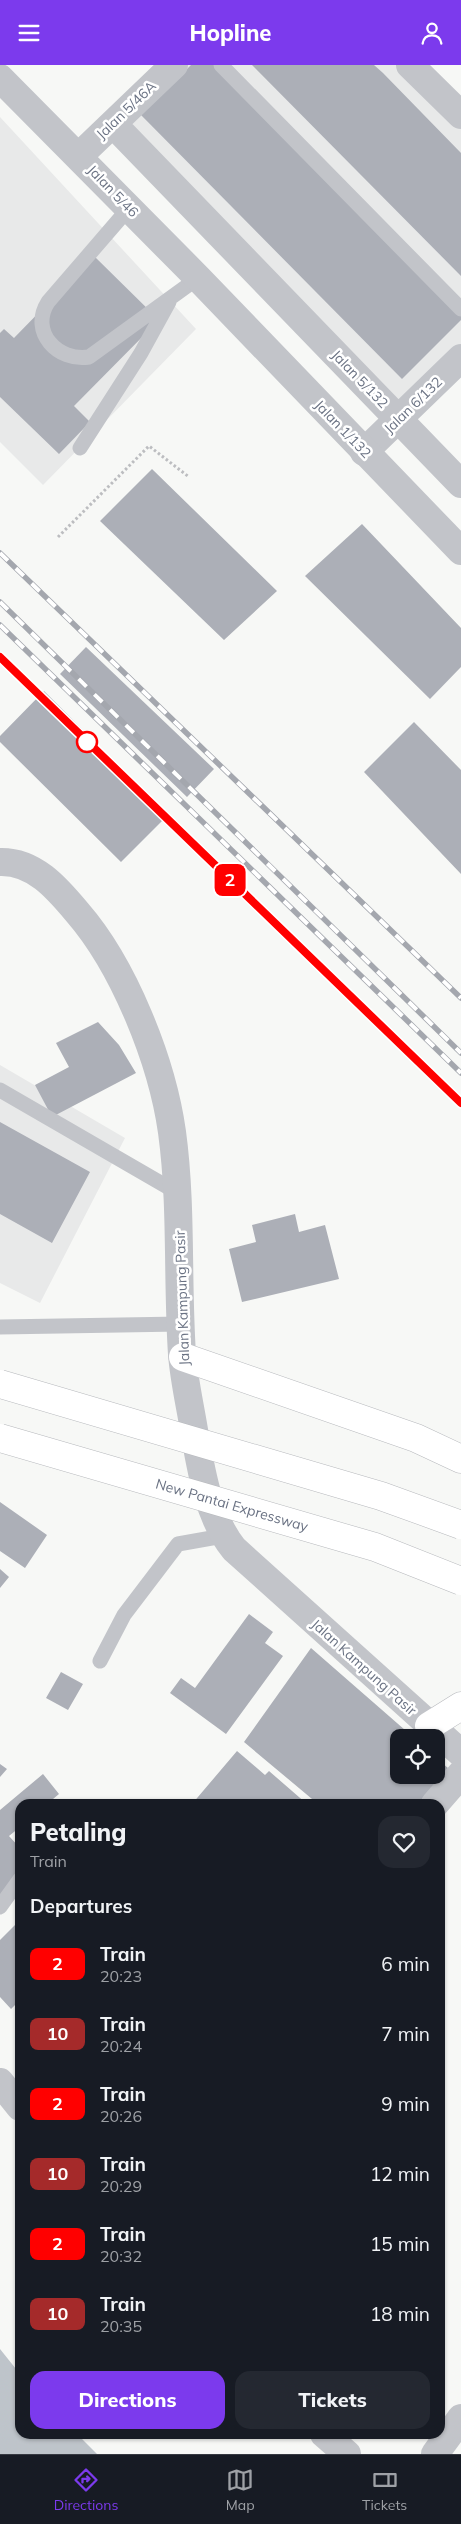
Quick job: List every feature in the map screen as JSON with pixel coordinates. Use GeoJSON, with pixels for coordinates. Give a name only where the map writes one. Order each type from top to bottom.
{"type":"FeatureCollection","features":[{"type":"Feature","properties":{"kind":"highway"},"geometry":{"type":"LineString","coordinates":[[183,1357],[416,1438],[461,1459]]}},
{"type":"Feature","properties":{"kind":"highway"},"geometry":{"type":"LineString","coordinates":[[0,1384],[381,1496],[461,1525]]}},
{"type":"Feature","properties":{"kind":"highway","name":"New Pantai Expressway"},"geometry":{"type":"LineString","coordinates":[[0,1438],[375,1547],[461,1581]]}},
{"type":"Feature","properties":{"kind":"highway"},"geometry":{"type":"LineString","coordinates":[[429,1726],[461,1706]]}},
{"type":"Feature","properties":{"kind":"street","name":"Jalan 5/46A"},"geometry":{"type":"LineString","coordinates":[[79,156],[174,65]]}},
{"type":"Feature","properties":{"kind":"street"},"geometry":{"type":"LineString","coordinates":[[410,65],[456,103]]}},
{"type":"Feature","properties":{"kind":"street","name":"Jalan 5/46"},"geometry":{"type":"LineString","coordinates":[[0,77],[225,307]]}},
{"type":"Feature","properties":{"kind":"street","name":"Jalan 5/132"},"geometry":{"type":"LineString","coordinates":[[112,124],[461,484]]}},
{"type":"Feature","properties":{"kind":"street","name":"Jalan 1/132"},"geometry":{"type":"LineString","coordinates":[[225,307],[461,551]]}},
{"type":"Feature","properties":{"kind":"street","name":"Jalan 6/132"},"geometry":{"type":"LineString","coordinates":[[364,452],[461,358]]}},
{"type":"Feature","properties":{"kind":"street","name":"Jalan Kampung Pasir"},"geometry":{"type":"LineString","coordinates":[[0,862],[14,861],[32,869],[49,882],[94,932],[135,1008],[158,1070],[172,1131],[178,1193],[183,1357],[198,1453],[208,1493],[223,1535],[234,1549],[461,1753]]}},
{"type":"Feature","properties":{"kind":"street"},"geometry":{"type":"LineString","coordinates":[[439,1799],[461,1774]]}},
{"type":"Feature","properties":{"kind":"street"},"geometry":{"type":"LineString","coordinates":[[0,2082],[15,2101]]}},
{"type":"Feature","properties":{"kind":"street"},"geometry":{"type":"LineString","coordinates":[[435,2454],[461,2418]]}},
{"type":"Feature","properties":{"kind":"street"},"geometry":{"type":"LineString","coordinates":[[330,2439],[347,2454]]}},
{"type":"Feature","properties":{"kind":"lane"},"geometry":{"type":"LineString","coordinates":[[221,65],[461,309]]}},
{"type":"Feature","properties":{"kind":"lane"},"geometry":{"type":"LineString","coordinates":[[129,208],[42,311],[40,321],[42,331],[47,340],[68,357],[79,359],[90,357],[198,278]]}},
{"type":"Feature","properties":{"kind":"lane"},"geometry":{"type":"LineString","coordinates":[[80,448],[141,353],[171,299]]}},
{"type":"Feature","properties":{"kind":"lane"},"geometry":{"type":"LineString","coordinates":[[0,1090],[178,1193]]}},
{"type":"Feature","properties":{"kind":"lane"},"geometry":{"type":"LineString","coordinates":[[0,1327],[181,1324]]}},
{"type":"Feature","properties":{"kind":"lane"},"geometry":{"type":"LineString","coordinates":[[100,1661],[124,1615],[178,1544],[223,1535]]}},
{"type":"Feature","properties":{"kind":"lane"},"geometry":{"type":"LineString","coordinates":[[0,1907],[15,1886]]}},
{"type":"Feature","properties":{"kind":"path"},"geometry":{"type":"LineString","coordinates":[[58,537],[149,446],[189,477]]}},
{"type":"Feature","properties":{"kind":"shaded area"},"geometry":{"type":"Polygon","coordinates":[[[188,65],[398,65],[461,129],[461,347],[400,407],[128,122],[188,65]]]}},
{"type":"Feature","properties":{"kind":"shaded area"},"geometry":{"type":"Polygon","coordinates":[[[0,117],[196,329],[43,485],[0,442],[0,117]]]}},
{"type":"Feature","properties":{"kind":"shaded area"},"geometry":{"type":"Polygon","coordinates":[[[0,1065],[125,1138],[40,1303],[0,1283],[0,1065]]]}},
{"type":"Feature","properties":{"kind":"shaded area"},"geometry":{"type":"Polygon","coordinates":[[[0,2349],[15,2368],[15,2439],[82,2439],[97,2454],[0,2454],[0,2349]]]}},
{"type":"Feature","properties":{"kind":"building"},"geometry":{"type":"Polygon","coordinates":[[[191,65],[214,65],[461,315],[461,320],[402,379],[141,115],[191,65]]]}},
{"type":"Feature","properties":{"kind":"building"},"geometry":{"type":"Polygon","coordinates":[[[252,65],[374,65],[383,73],[461,153],[461,276],[252,65]]]}},
{"type":"Feature","properties":{"kind":"building"},"geometry":{"type":"Polygon","coordinates":[[[94,256],[159,320],[74,406],[90,422],[59,454],[0,397],[0,333],[4,329],[14,338],[94,256]]]}},
{"type":"Feature","properties":{"kind":"building"},"geometry":{"type":"Polygon","coordinates":[[[152,469],[277,591],[224,640],[100,521],[152,469]]]}},
{"type":"Feature","properties":{"kind":"building"},"geometry":{"type":"Polygon","coordinates":[[[362,524],[461,628],[461,667],[430,699],[305,576],[362,524]]]}},
{"type":"Feature","properties":{"kind":"building"},"geometry":{"type":"Polygon","coordinates":[[[86,647],[214,769],[187,797],[60,674],[86,647]]]}},
{"type":"Feature","properties":{"kind":"building"},"geometry":{"type":"Polygon","coordinates":[[[44,691],[168,815],[121,862],[0,742],[0,736],[44,691]]]}},
{"type":"Feature","properties":{"kind":"building"},"geometry":{"type":"Polygon","coordinates":[[[414,722],[461,770],[461,874],[364,772],[414,722]]]}},
{"type":"Feature","properties":{"kind":"building"},"geometry":{"type":"Polygon","coordinates":[[[98,1022],[119,1045],[136,1073],[52,1117],[35,1085],[69,1067],[56,1043],[98,1022]]]}},
{"type":"Feature","properties":{"kind":"building"},"geometry":{"type":"Polygon","coordinates":[[[0,1122],[90,1172],[52,1243],[0,1214],[0,1122]]]}},
{"type":"Feature","properties":{"kind":"building"},"geometry":{"type":"Polygon","coordinates":[[[295,1214],[299,1232],[325,1225],[339,1279],[242,1302],[229,1249],[256,1242],[252,1225],[295,1214]]]}},
{"type":"Feature","properties":{"kind":"building"},"geometry":{"type":"Polygon","coordinates":[[[0,1502],[47,1535],[25,1568],[0,1551],[0,1502]]]}},
{"type":"Feature","properties":{"kind":"building"},"geometry":{"type":"Polygon","coordinates":[[[0,1569],[9,1577],[0,1588],[0,1569]]]}},
{"type":"Feature","properties":{"kind":"building"},"geometry":{"type":"Polygon","coordinates":[[[249,1614],[273,1632],[265,1643],[283,1656],[226,1734],[170,1693],[181,1678],[195,1688],[249,1614]]]}},
{"type":"Feature","properties":{"kind":"building"},"geometry":{"type":"Polygon","coordinates":[[[311,1648],[404,1729],[390,1729],[390,1784],[435,1784],[422,1799],[312,1799],[244,1742],[311,1648]]]}},
{"type":"Feature","properties":{"kind":"building"},"geometry":{"type":"Polygon","coordinates":[[[61,1672],[83,1684],[68,1710],[46,1698],[61,1672]]]}},
{"type":"Feature","properties":{"kind":"building"},"geometry":{"type":"Polygon","coordinates":[[[237,1751],[265,1775],[269,1771],[301,1799],[196,1799],[237,1751]]]}},
{"type":"Feature","properties":{"kind":"building"},"geometry":{"type":"Polygon","coordinates":[[[0,1764],[7,1769],[0,1777],[0,1764]]]}},
{"type":"Feature","properties":{"kind":"building"},"geometry":{"type":"Polygon","coordinates":[[[43,1774],[59,1794],[53,1799],[15,1799],[15,1831],[9,1836],[15,1843],[15,1883],[0,1896],[0,1810],[43,1774]]]}},
{"type":"Feature","properties":{"kind":"building"},"geometry":{"type":"Polygon","coordinates":[[[15,1925],[15,2005],[11,2009],[0,1997],[0,1940],[15,1925]]]}},
{"type":"Feature","properties":{"kind":"railway"},"geometry":{"type":"LineString","coordinates":[[0,553],[461,998]]}},
{"type":"Feature","properties":{"kind":"railway"},"geometry":{"type":"LineString","coordinates":[[0,602],[461,1053]]}},
{"type":"Feature","properties":{"kind":"railway"},"geometry":{"type":"LineString","coordinates":[[0,625],[461,1073]]}},
{"type":"Feature","properties":{"kind":"railway"},"geometry":{"type":"LineString","coordinates":[[0,657],[461,1103]]}},
{"type":"Feature","properties":{"kind":"train","name":"2"},"geometry":{"type":"LineString","coordinates":[[0,657],[461,1103]]}}]}
